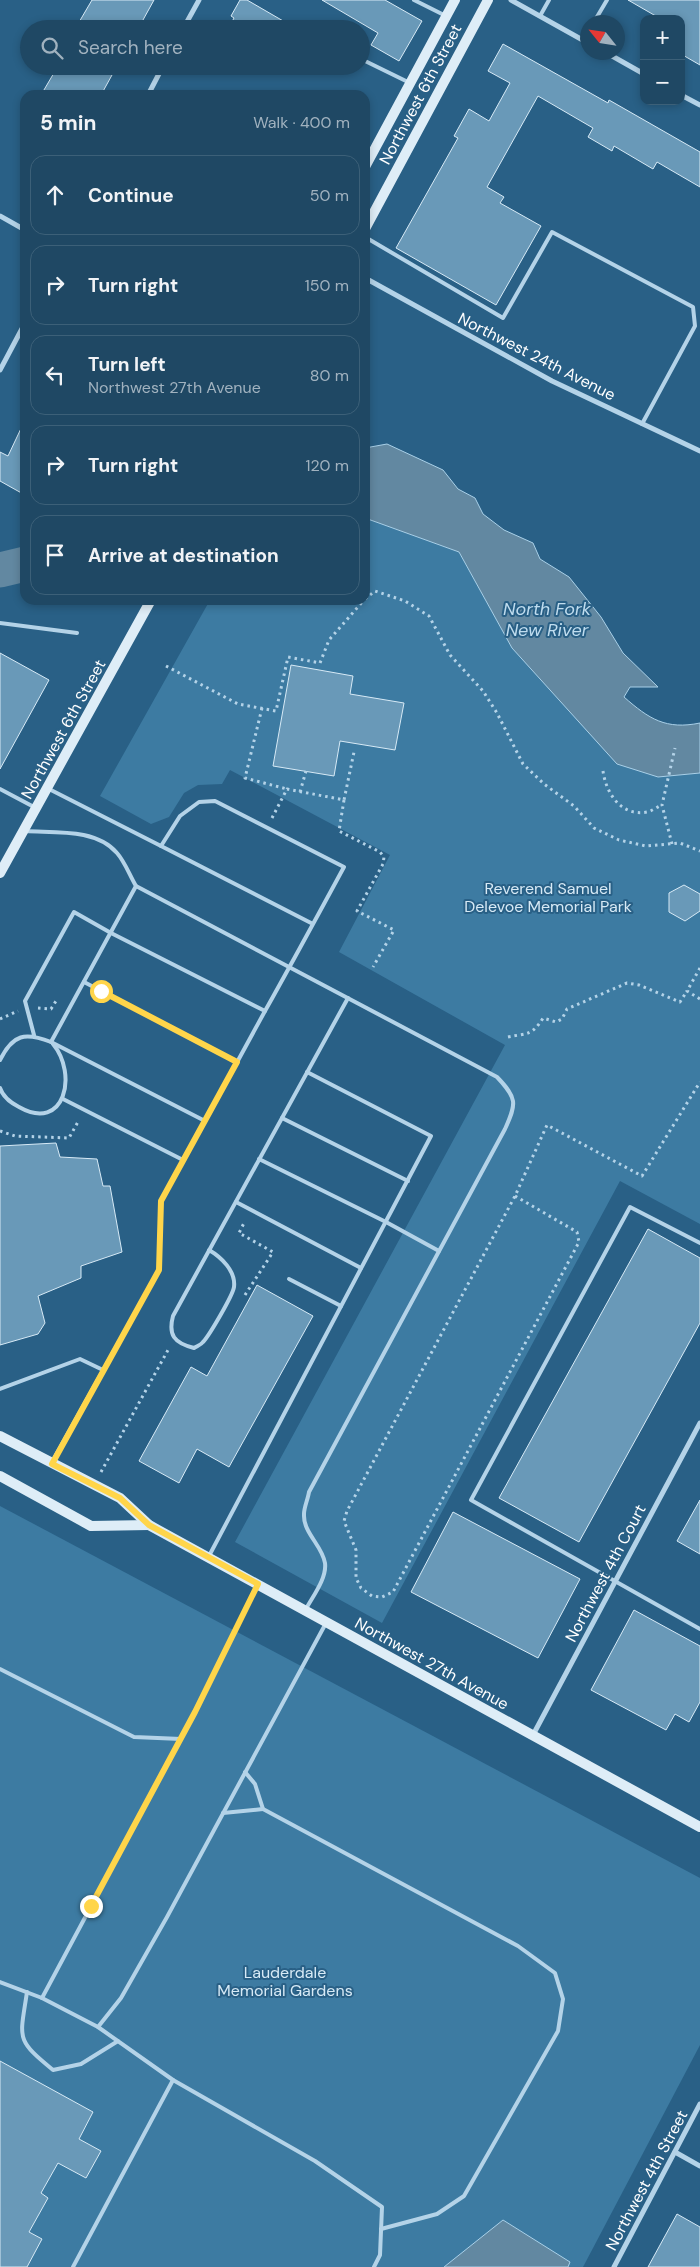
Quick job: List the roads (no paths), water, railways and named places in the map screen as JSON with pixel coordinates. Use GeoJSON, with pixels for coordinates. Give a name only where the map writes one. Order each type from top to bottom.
{"type":"FeatureCollection","features":[{"type":"Feature","properties":{"kind":"street"},"geometry":{"type":"LineString","coordinates":[[188,20],[199,0]]}},
{"type":"Feature","properties":{"kind":"street","name":"Northwest 6th Street"},"geometry":{"type":"LineString","coordinates":[[370,158],[454,0]]}},
{"type":"Feature","properties":{"kind":"street","name":"Northwest 6th Street"},"geometry":{"type":"LineString","coordinates":[[370,220],[488,0]]}},
{"type":"Feature","properties":{"kind":"street"},"geometry":{"type":"LineString","coordinates":[[511,0],[580,38]]}},
{"type":"Feature","properties":{"kind":"street"},"geometry":{"type":"LineString","coordinates":[[619,60],[640,72]]}},
{"type":"Feature","properties":{"kind":"street"},"geometry":{"type":"LineString","coordinates":[[151,90],[158,75]]}},
{"type":"Feature","properties":{"kind":"street"},"geometry":{"type":"LineString","coordinates":[[685,97],[700,105]]}},
{"type":"Feature","properties":{"kind":"street"},"geometry":{"type":"LineString","coordinates":[[0,216],[20,227]]}},
{"type":"Feature","properties":{"kind":"street","name":"Northwest 24th Avenue"},"geometry":{"type":"LineString","coordinates":[[370,281],[552,381],[700,451]]}},
{"type":"Feature","properties":{"kind":"street"},"geometry":{"type":"LineString","coordinates":[[0,370],[20,332]]}},
{"type":"Feature","properties":{"kind":"street","name":"Northwest 6th Street"},"geometry":{"type":"LineString","coordinates":[[0,873],[149,605]]}},
{"type":"Feature","properties":{"kind":"street","name":"Northwest 4th Court"},"geometry":{"type":"LineString","coordinates":[[533,1736],[700,1423]]}},
{"type":"Feature","properties":{"kind":"street","name":"Northwest 27th Avenue"},"geometry":{"type":"LineString","coordinates":[[0,1436],[120,1498],[149,1525],[208,1558],[700,1827]]}},
{"type":"Feature","properties":{"kind":"street"},"geometry":{"type":"LineString","coordinates":[[0,1476],[91,1526],[149,1525]]}},
{"type":"Feature","properties":{"kind":"street","name":"Northwest 4th Street"},"geometry":{"type":"LineString","coordinates":[[614,2267],[700,2104]]}},
{"type":"Feature","properties":{"kind":"street"},"geometry":{"type":"LineString","coordinates":[[675,2152],[700,2166]]}},
{"type":"Feature","properties":{"kind":"lane"},"geometry":{"type":"LineString","coordinates":[[414,0],[446,16]]}},
{"type":"Feature","properties":{"kind":"lane"},"geometry":{"type":"LineString","coordinates":[[540,16],[549,0]]}},
{"type":"Feature","properties":{"kind":"lane"},"geometry":{"type":"LineString","coordinates":[[598,15],[608,0]]}},
{"type":"Feature","properties":{"kind":"lane"},"geometry":{"type":"LineString","coordinates":[[370,63],[410,83]]}},
{"type":"Feature","properties":{"kind":"lane"},"geometry":{"type":"LineString","coordinates":[[370,241],[503,318],[552,232],[692,307],[695,326],[642,424]]}},
{"type":"Feature","properties":{"kind":"lane"},"geometry":{"type":"LineString","coordinates":[[0,622],[77,633]]}},
{"type":"Feature","properties":{"kind":"lane"},"geometry":{"type":"LineString","coordinates":[[48,788],[313,924]]}},
{"type":"Feature","properties":{"kind":"lane"},"geometry":{"type":"LineString","coordinates":[[0,789],[36,808]]}},
{"type":"Feature","properties":{"kind":"lane"},"geometry":{"type":"LineString","coordinates":[[52,1464],[159,1270],[161,1201],[344,867],[215,801],[199,802],[180,816],[161,846]]}},
{"type":"Feature","properties":{"kind":"lane"},"geometry":{"type":"LineString","coordinates":[[23,831],[86,835],[105,844],[117,853],[136,886],[496,1077],[510,1091],[514,1108],[309,1492],[303,1515],[308,1532],[319,1546],[325,1564],[321,1582],[305,1611]]}},
{"type":"Feature","properties":{"kind":"lane"},"geometry":{"type":"LineString","coordinates":[[51,1042],[136,886]]}},
{"type":"Feature","properties":{"kind":"lane"},"geometry":{"type":"LineString","coordinates":[[34,1036],[24,1001],[74,912],[111,933],[265,1011]]}},
{"type":"Feature","properties":{"kind":"lane"},"geometry":{"type":"LineString","coordinates":[[84,982],[237,1062]]}},
{"type":"Feature","properties":{"kind":"lane"},"geometry":{"type":"LineString","coordinates":[[209,1250],[220,1256],[228,1267],[233,1279],[234,1288],[209,1335],[202,1344],[194,1348],[185,1346],[174,1339],[170,1329],[173,1316],[209,1250],[236,1202],[259,1159],[348,998]]}},
{"type":"Feature","properties":{"kind":"lane"},"geometry":{"type":"LineString","coordinates":[[0,1060],[6,1048],[17,1038],[34,1036],[51,1042],[205,1121]]}},
{"type":"Feature","properties":{"kind":"lane"},"geometry":{"type":"LineString","coordinates":[[0,1088],[10,1102],[27,1112],[42,1113],[55,1108],[63,1098],[65,1068],[59,1051],[51,1042]]}},
{"type":"Feature","properties":{"kind":"lane"},"geometry":{"type":"LineString","coordinates":[[208,1558],[431,1136],[307,1072]]}},
{"type":"Feature","properties":{"kind":"lane"},"geometry":{"type":"LineString","coordinates":[[63,1098],[184,1160]]}},
{"type":"Feature","properties":{"kind":"lane"},"geometry":{"type":"LineString","coordinates":[[282,1118],[408,1181]]}},
{"type":"Feature","properties":{"kind":"lane"},"geometry":{"type":"LineString","coordinates":[[259,1159],[386,1222],[439,1251]]}},
{"type":"Feature","properties":{"kind":"lane"},"geometry":{"type":"LineString","coordinates":[[236,1202],[362,1268]]}},
{"type":"Feature","properties":{"kind":"lane"},"geometry":{"type":"LineString","coordinates":[[700,1244],[630,1207],[471,1500],[700,1630]]}},
{"type":"Feature","properties":{"kind":"lane"},"geometry":{"type":"LineString","coordinates":[[289,1279],[341,1306]]}},
{"type":"Feature","properties":{"kind":"lane"},"geometry":{"type":"LineString","coordinates":[[0,1389],[80,1359],[103,1370]]}},
{"type":"Feature","properties":{"kind":"lane"},"geometry":{"type":"LineString","coordinates":[[42,1998],[181,1739],[258,1584]]}},
{"type":"Feature","properties":{"kind":"lane"},"geometry":{"type":"LineString","coordinates":[[98,2027],[121,1998],[168,1917],[327,1622]]}},
{"type":"Feature","properties":{"kind":"lane"},"geometry":{"type":"LineString","coordinates":[[0,1669],[134,1737],[181,1739]]}},
{"type":"Feature","properties":{"kind":"lane"},"geometry":{"type":"LineString","coordinates":[[245,1772],[255,1784],[263,1809]]}},
{"type":"Feature","properties":{"kind":"lane"},"geometry":{"type":"LineString","coordinates":[[223,1813],[263,1809],[518,1946],[554,1973],[564,1999],[558,2031],[464,2196],[437,2214],[381,2229]]}},
{"type":"Feature","properties":{"kind":"lane"},"geometry":{"type":"LineString","coordinates":[[0,1982],[42,1998],[98,2027],[173,2080],[315,2161],[382,2207],[380,2255],[374,2267]]}},
{"type":"Feature","properties":{"kind":"lane"},"geometry":{"type":"LineString","coordinates":[[27,1992],[21,2033],[29,2050],[53,2070],[80,2064],[118,2041]]}},
{"type":"Feature","properties":{"kind":"lane"},"geometry":{"type":"LineString","coordinates":[[73,2267],[173,2080]]}},
{"type":"Feature","properties":{"kind":"water","name":"North Fork New River"},"geometry":{"type":"Polygon","coordinates":[[[387,444],[443,470],[458,489],[475,498],[483,514],[504,530],[533,543],[540,559],[569,577],[601,617],[623,653],[658,687],[630,687],[624,697],[650,717],[659,721],[677,725],[700,723],[700,773],[658,777],[617,764],[512,648],[459,552],[370,520],[370,447],[387,444]]]}},
{"type":"Feature","properties":{"kind":"water"},"geometry":{"type":"Polygon","coordinates":[[[503,2220],[570,2262],[568,2267],[444,2267],[503,2220]]]}},
{"type":"Feature","properties":{"kind":"waterway","name":"North Fork New River"},"geometry":{"type":"LineString","coordinates":[[0,570],[20,565]]}},
{"type":"Feature","properties":{"kind":"park label","name":"Reverend Samuel Delevoe Memorial Park"},"geometry":{"type":"Point","coordinates":[548,897]}},
{"type":"Feature","properties":{"kind":"park label","name":"Lauderdale Memorial Gardens"},"geometry":{"type":"Point","coordinates":[285,1981]}}]}
